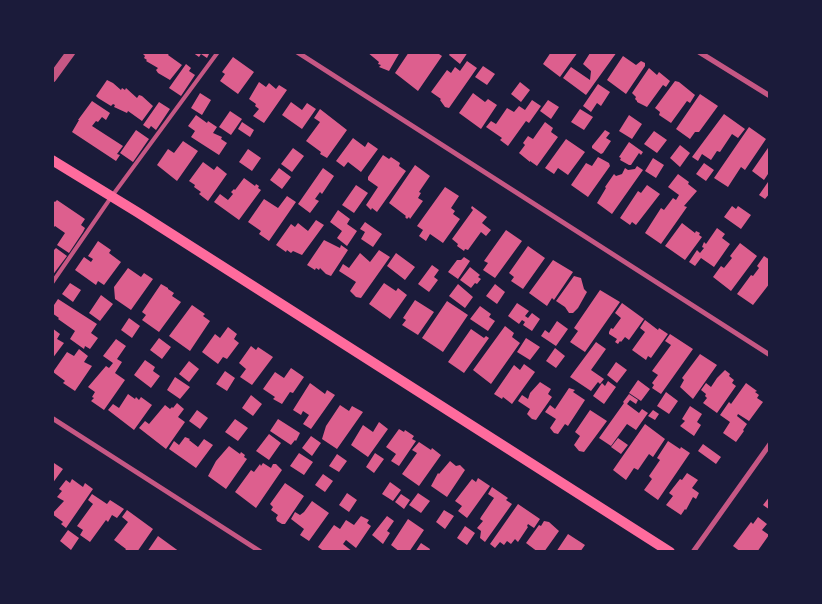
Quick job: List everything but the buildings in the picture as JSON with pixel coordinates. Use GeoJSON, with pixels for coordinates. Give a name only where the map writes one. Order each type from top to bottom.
{"type":"FeatureCollection","features":[{"type":"Feature","properties":{"kind":"main road"},"geometry":{"type":"LineString","coordinates":[[52,160],[112,196],[670,552]]}},
{"type":"Feature","properties":{"kind":"street"},"geometry":{"type":"LineString","coordinates":[[52,78],[71,52]]}},
{"type":"Feature","properties":{"kind":"street"},"geometry":{"type":"LineString","coordinates":[[296,52],[770,355]]}},
{"type":"Feature","properties":{"kind":"street"},"geometry":{"type":"LineString","coordinates":[[698,52],[770,96]]}},
{"type":"Feature","properties":{"kind":"street"},"geometry":{"type":"LineString","coordinates":[[52,418],[262,552]]}},
{"type":"Feature","properties":{"kind":"street"},"geometry":{"type":"LineString","coordinates":[[694,552],[770,444]]}},
{"type":"Feature","properties":{"kind":"lane"},"geometry":{"type":"LineString","coordinates":[[52,283],[112,196],[218,52]]}}]}
